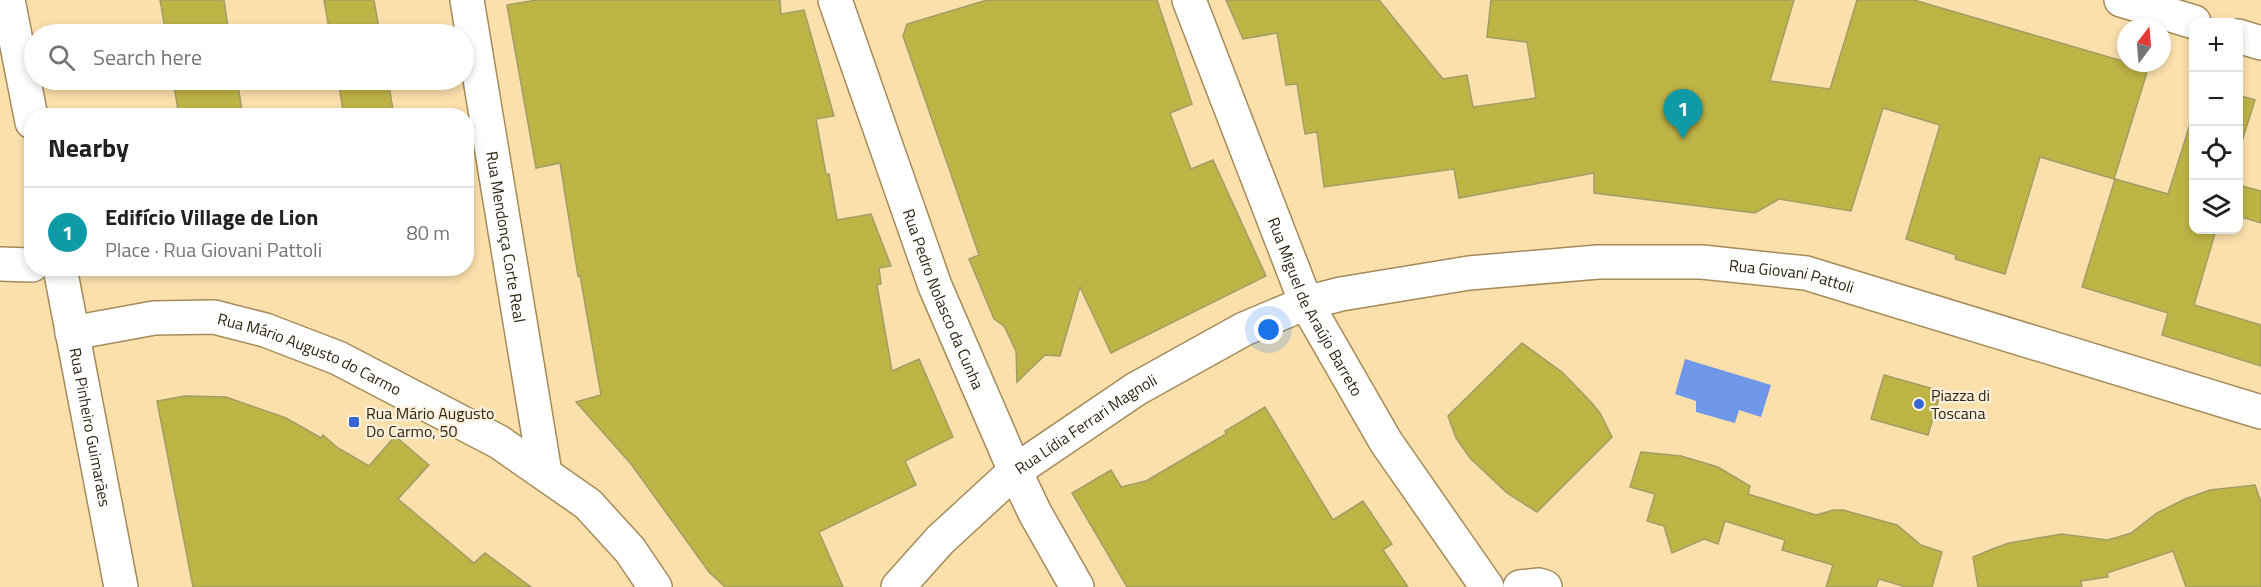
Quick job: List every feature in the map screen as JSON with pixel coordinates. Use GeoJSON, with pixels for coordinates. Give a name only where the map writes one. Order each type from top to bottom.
{"type":"FeatureCollection","features":[{"type":"Feature","properties":{"kind":"street"},"geometry":{"type":"LineString","coordinates":[[8,0],[24,81]]}},
{"type":"Feature","properties":{"kind":"street","name":"Rua Mendonça Corte Real"},"geometry":{"type":"LineString","coordinates":[[467,0],[471,24]]}},
{"type":"Feature","properties":{"kind":"street","name":"Rua Pedro Nolasco da Cunha"},"geometry":{"type":"LineString","coordinates":[[835,0],[935,286],[1015,471],[1035,513],[1077,587]]}},
{"type":"Feature","properties":{"kind":"street","name":"Rua Miguel de Araújo Barreto"},"geometry":{"type":"LineString","coordinates":[[1189,0],[1306,303],[1386,442],[1487,587]]}},
{"type":"Feature","properties":{"kind":"street"},"geometry":{"type":"LineString","coordinates":[[2121,0],[2189,20]]}},
{"type":"Feature","properties":{"kind":"street"},"geometry":{"type":"LineString","coordinates":[[2243,38],[2261,43]]}},
{"type":"Feature","properties":{"kind":"street","name":"Rua Mendonça Corte Real"},"geometry":{"type":"LineString","coordinates":[[474,42],[545,473]]}},
{"type":"Feature","properties":{"kind":"street"},"geometry":{"type":"LineString","coordinates":[[26,90],[29,108]]}},
{"type":"Feature","properties":{"kind":"street","name":"Rua Giovani Pattoli"},"geometry":{"type":"LineString","coordinates":[[1306,303],[1341,294],[1469,273],[1598,262],[1702,262],[1806,273],[2261,412]]}},
{"type":"Feature","properties":{"kind":"street"},"geometry":{"type":"LineString","coordinates":[[0,264],[24,265]]}},
{"type":"Feature","properties":{"kind":"street","name":"Rua Pinheiro Guimarães"},"geometry":{"type":"LineString","coordinates":[[61,276],[121,587]]}},
{"type":"Feature","properties":{"kind":"street","name":"Rua Lídia Ferrari Magnoli"},"geometry":{"type":"LineString","coordinates":[[898,587],[940,540],[1015,471],[1136,389],[1244,329],[1306,303]]}},
{"type":"Feature","properties":{"kind":"street","name":"Rua Mário Augusto do Carmo"},"geometry":{"type":"LineString","coordinates":[[72,333],[164,318],[214,317],[265,330],[338,358],[499,442],[588,504],[630,550],[655,587]]}},
{"type":"Feature","properties":{"kind":"street"},"geometry":{"type":"LineString","coordinates":[[1520,587],[1539,585],[1545,587]]}},
{"type":"Feature","properties":{"kind":"water"},"geometry":{"type":"Polygon","coordinates":[[[1685,359],[1771,385],[1761,417],[1739,410],[1735,423],[1696,412],[1696,401],[1675,394],[1685,359]]]}},
{"type":"Feature","properties":{"kind":"building"},"geometry":{"type":"Polygon","coordinates":[[[160,0],[224,0],[228,24],[164,24],[160,0]]]}},
{"type":"Feature","properties":{"kind":"building"},"geometry":{"type":"Polygon","coordinates":[[[324,0],[374,0],[378,24],[328,24],[324,0]]]}},
{"type":"Feature","properties":{"kind":"building"},"geometry":{"type":"Polygon","coordinates":[[[537,0],[780,0],[781,14],[804,10],[834,116],[816,119],[837,220],[871,214],[891,266],[879,268],[881,284],[877,285],[892,371],[919,359],[953,437],[905,461],[916,485],[819,532],[843,587],[725,587],[709,572],[631,464],[576,402],[601,395],[580,275],[578,276],[560,163],[536,168],[507,5],[537,0]]]}},
{"type":"Feature","properties":{"kind":"building"},"geometry":{"type":"Polygon","coordinates":[[[987,0],[1157,0],[1192,104],[1170,113],[1191,169],[1213,160],[1266,276],[1111,353],[1080,287],[1060,356],[1045,355],[1017,382],[1016,351],[1004,326],[994,319],[969,259],[979,255],[903,36],[907,24],[987,0]]]}},
{"type":"Feature","properties":{"kind":"building"},"geometry":{"type":"Polygon","coordinates":[[[1226,0],[1379,0],[1443,79],[1467,75],[1473,107],[1536,98],[1527,42],[1487,37],[1491,0],[1794,0],[1770,81],[1830,89],[1857,0],[1914,0],[2117,59],[2117,72],[2147,72],[2114,179],[2040,157],[2005,274],[1955,259],[1956,255],[1906,239],[1940,125],[1883,108],[1851,211],[1779,199],[1755,213],[1594,193],[1594,173],[1459,198],[1454,169],[1324,187],[1317,132],[1305,134],[1297,84],[1286,85],[1277,33],[1243,39],[1226,0]]]}},
{"type":"Feature","properties":{"kind":"building"},"geometry":{"type":"Polygon","coordinates":[[[175,90],[239,90],[242,108],[178,108],[175,90]]]}},
{"type":"Feature","properties":{"kind":"building"},"geometry":{"type":"Polygon","coordinates":[[[340,90],[390,90],[393,108],[343,108],[340,90]]]}},
{"type":"Feature","properties":{"kind":"building"},"geometry":{"type":"Polygon","coordinates":[[[2243,96],[2255,100],[2243,138],[2243,96]]]}},
{"type":"Feature","properties":{"kind":"building"},"geometry":{"type":"Polygon","coordinates":[[[2189,128],[2189,234],[2215,234],[2194,305],[2261,325],[2261,366],[2162,335],[2168,313],[2082,287],[2115,179],[2168,194],[2189,128]]]}},
{"type":"Feature","properties":{"kind":"building"},"geometry":{"type":"Polygon","coordinates":[[[2243,186],[2261,191],[2261,223],[2243,218],[2243,186]]]}},
{"type":"Feature","properties":{"kind":"building"},"geometry":{"type":"Polygon","coordinates":[[[1522,343],[1562,372],[1591,402],[1600,413],[1612,437],[1537,512],[1507,493],[1470,458],[1456,438],[1448,416],[1522,343]]]}},
{"type":"Feature","properties":{"kind":"building","name":"Piazza di Toscana"},"geometry":{"type":"Polygon","coordinates":[[[1884,375],[1941,391],[1928,435],[1871,419],[1884,375]]]}},
{"type":"Feature","properties":{"kind":"building"},"geometry":{"type":"Polygon","coordinates":[[[185,396],[226,397],[286,418],[321,438],[323,435],[338,448],[369,466],[395,436],[429,465],[398,499],[474,563],[485,553],[531,587],[193,587],[157,401],[185,396]]]}},
{"type":"Feature","properties":{"kind":"building"},"geometry":{"type":"Polygon","coordinates":[[[1265,407],[1333,520],[1363,501],[1392,544],[1383,550],[1408,587],[1127,587],[1072,493],[1111,470],[1121,487],[1146,481],[1226,434],[1225,431],[1265,407]]]}},
{"type":"Feature","properties":{"kind":"building"},"geometry":{"type":"Polygon","coordinates":[[[1641,452],[1681,456],[1718,467],[1750,486],[1748,494],[1816,515],[1843,510],[1897,525],[1921,545],[1942,552],[1932,587],[1906,587],[1879,579],[1876,587],[1826,587],[1833,565],[1782,550],[1785,540],[1725,521],[1718,544],[1704,539],[1672,553],[1664,526],[1647,521],[1655,494],[1630,487],[1641,452]]]}},
{"type":"Feature","properties":{"kind":"building"},"geometry":{"type":"Polygon","coordinates":[[[2255,485],[2261,502],[2261,587],[2186,587],[2173,551],[2107,573],[2108,577],[2081,581],[2082,587],[1978,587],[1973,557],[1995,548],[2009,543],[2062,534],[2107,540],[2131,533],[2157,513],[2185,499],[2210,490],[2255,485]]]}},
{"type":"Feature","properties":{"kind":"place","name":"Edifício Village de Lion"},"geometry":{"type":"Point","coordinates":[1683,139]}},
{"type":"Feature","properties":{"kind":"place","name":"Piazza di Toscana"},"geometry":{"type":"Point","coordinates":[1919,404]}},
{"type":"Feature","properties":{"kind":"place","name":"Rua Mário Augusto Do Carmo, 50"},"geometry":{"type":"Point","coordinates":[354,422]}}]}
